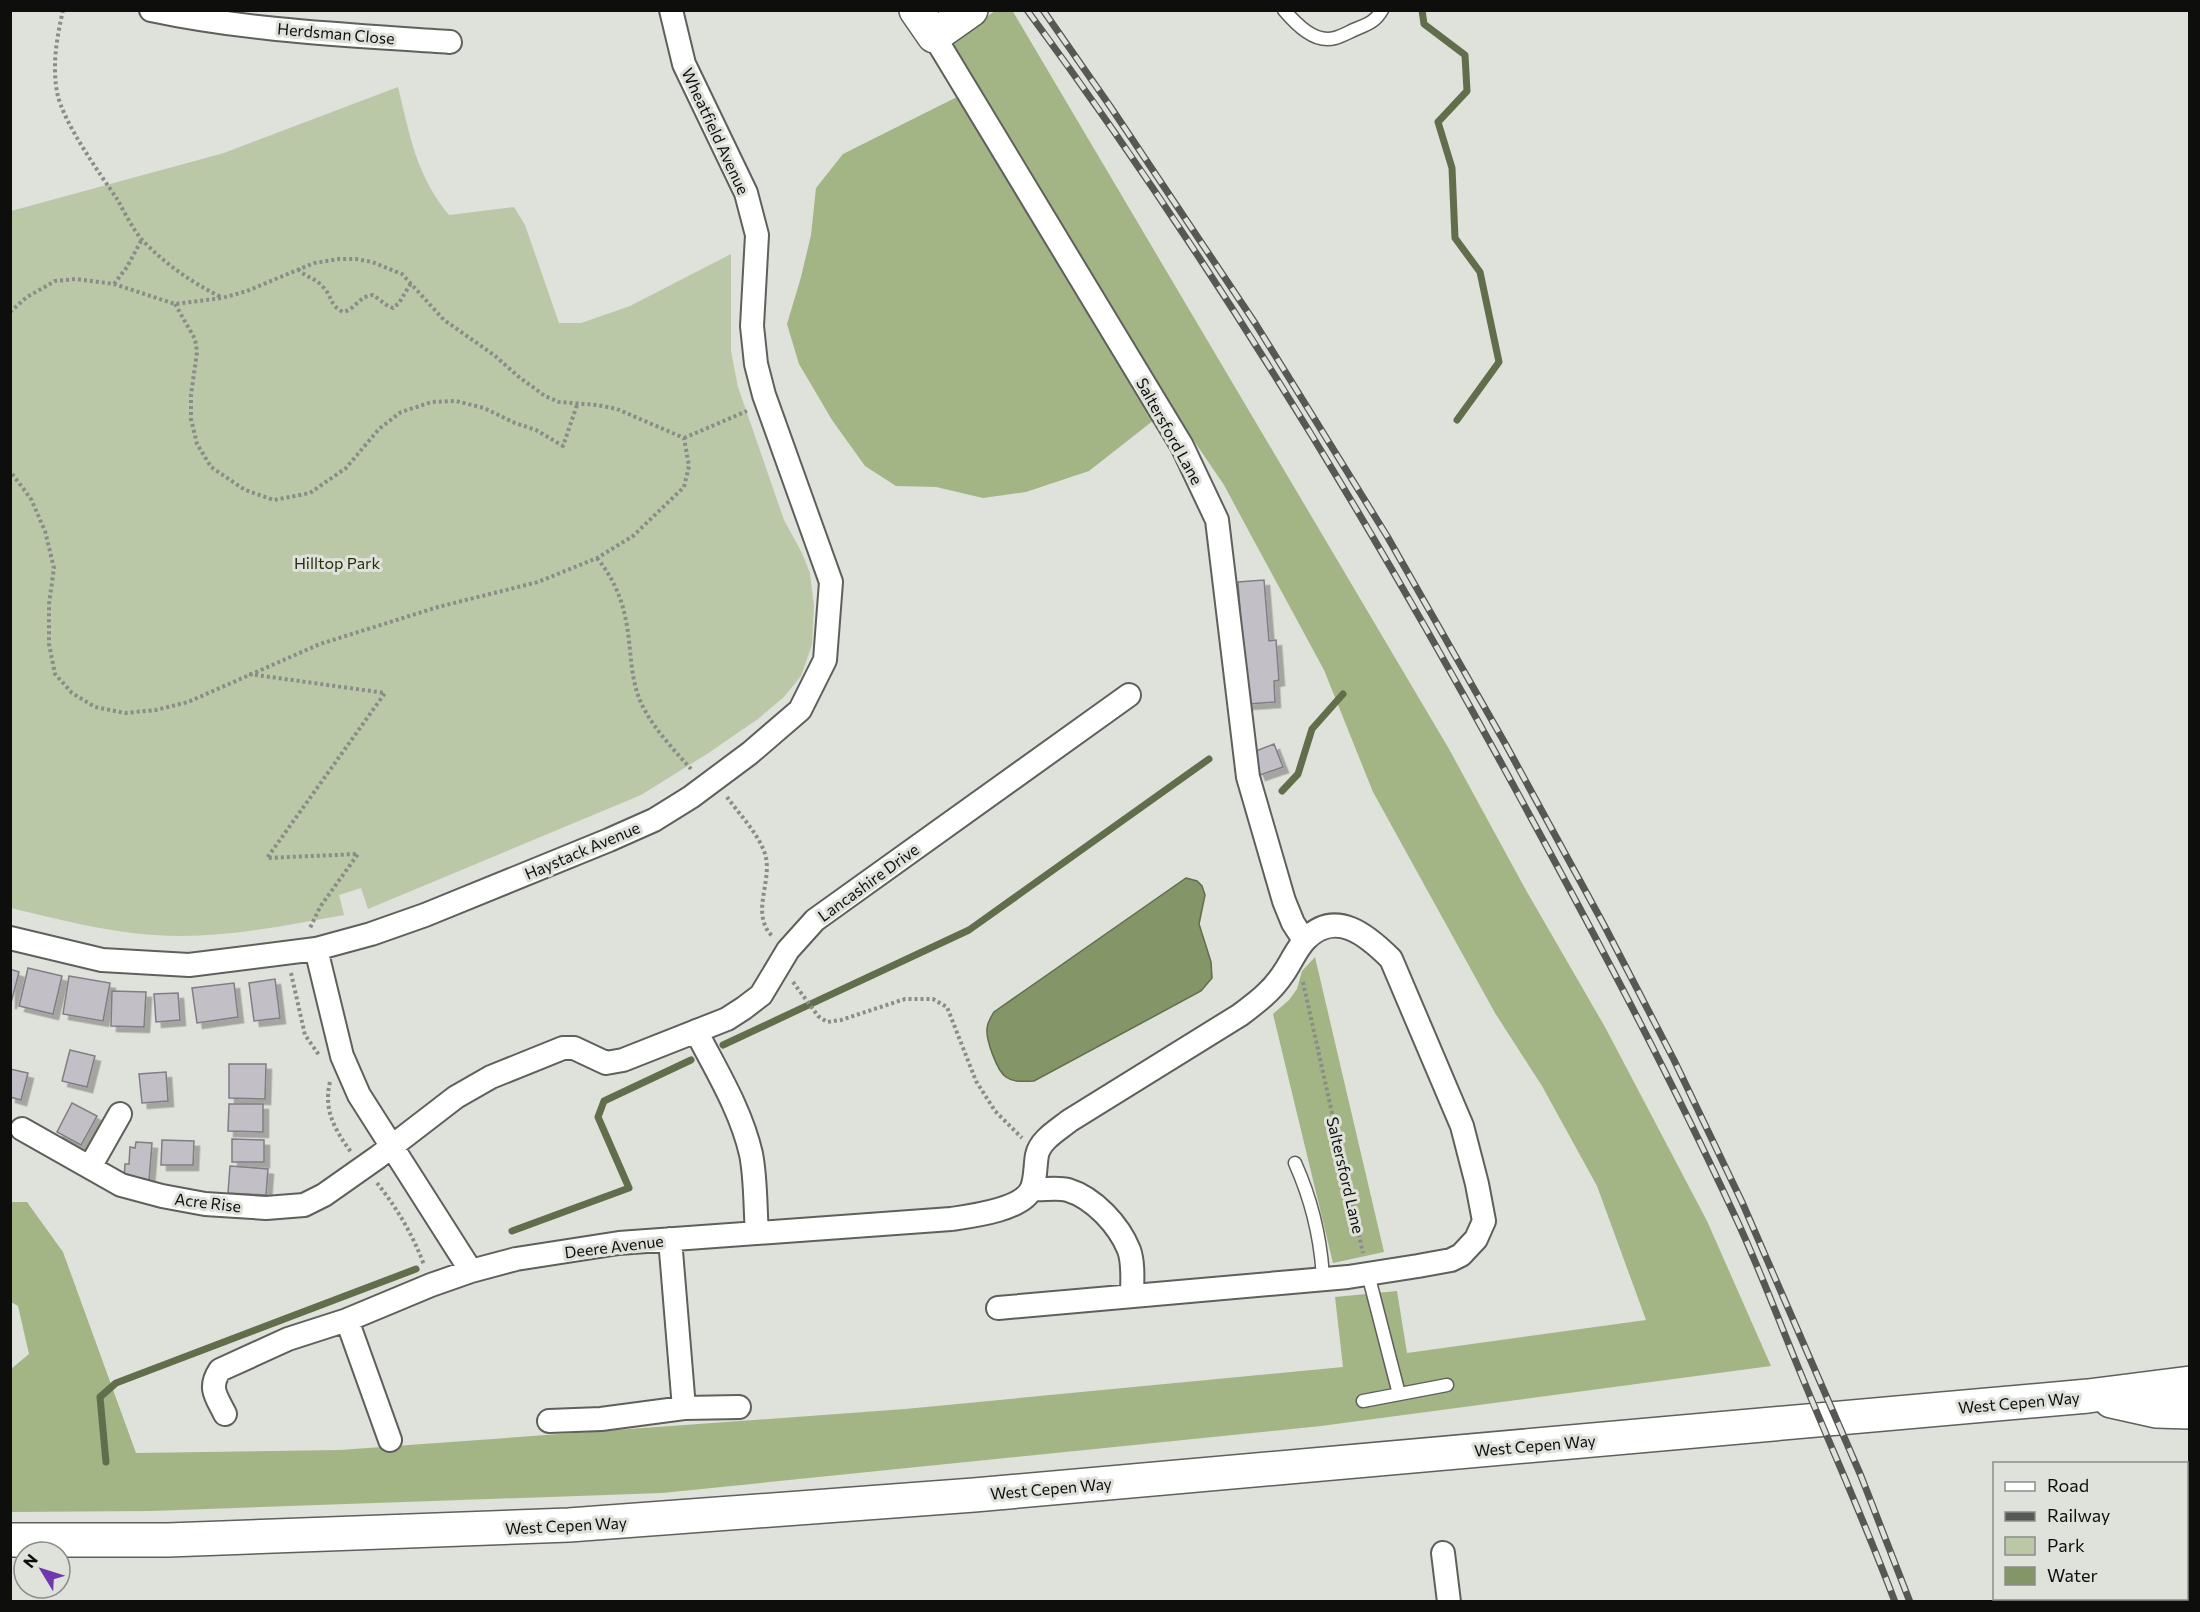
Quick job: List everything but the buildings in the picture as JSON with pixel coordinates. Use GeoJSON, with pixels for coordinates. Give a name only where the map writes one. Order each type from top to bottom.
{"type":"FeatureCollection","features":[{"type":"Feature","properties":{"kind":"main road","name":"Saltersford Lane"},"geometry":{"type":"LineString","coordinates":[[925,23],[971,10]]}},
{"type":"Feature","properties":{"kind":"main road","name":"West Cepen Way"},"geometry":{"type":"LineString","coordinates":[[10,1540],[180,1539],[569,1525],[997,1493],[2088,1396],[2190,1383]]}},
{"type":"Feature","properties":{"kind":"main road","name":"West Cepen Way"},"geometry":{"type":"LineString","coordinates":[[2088,1396],[2156,1411],[2190,1412]]}},
{"type":"Feature","properties":{"kind":"street","name":"Herdsman Close"},"geometry":{"type":"LineString","coordinates":[[152,10],[183,17],[328,33],[450,42]]}},
{"type":"Feature","properties":{"kind":"street","name":"Wheatfield Avenue"},"geometry":{"type":"LineString","coordinates":[[671,10],[684,64],[746,193],[757,235],[752,326],[756,364],[765,399]]}},
{"type":"Feature","properties":{"kind":"street","name":"Saltersford Lane"},"geometry":{"type":"LineString","coordinates":[[925,23],[1182,446],[1217,520],[1248,777],[1299,948]]}},
{"type":"Feature","properties":{"kind":"street","name":"Haystack Avenue"},"geometry":{"type":"LineString","coordinates":[[10,938],[102,960],[177,964],[246,958],[313,939],[371,934],[425,915],[654,820],[710,783],[750,753],[800,710],[825,660],[831,582],[765,399]]}},
{"type":"Feature","properties":{"kind":"street","name":"Lancashire Drive"},"geometry":{"type":"LineString","coordinates":[[392,1145],[456,1097],[491,1077],[554,1050],[574,1048],[606,1063],[623,1060],[727,1019],[762,995],[788,950],[814,920],[1130,695]]}},
{"type":"Feature","properties":{"kind":"street"},"geometry":{"type":"LineString","coordinates":[[998,1308],[1323,1279],[1368,1274],[1451,1260],[1471,1248],[1484,1221],[1462,1126],[1391,958],[1374,941],[1355,929],[1332,924],[1318,929],[1299,948],[1283,974],[1263,998],[1240,1015],[1069,1121],[1048,1137],[1037,1153],[1032,1190],[1067,1190],[1091,1200],[1116,1227],[1129,1251],[1132,1267],[1132,1296]]}},
{"type":"Feature","properties":{"kind":"street"},"geometry":{"type":"LineString","coordinates":[[313,939],[342,1056],[359,1095],[471,1271]]}},
{"type":"Feature","properties":{"kind":"street"},"geometry":{"type":"LineString","coordinates":[[696,1031],[733,1103],[744,1130],[751,1155],[757,1233]]}},
{"type":"Feature","properties":{"kind":"street"},"geometry":{"type":"LineString","coordinates":[[90,1167],[120,1114]]}},
{"type":"Feature","properties":{"kind":"street","name":"Acre Rise"},"geometry":{"type":"LineString","coordinates":[[22,1129],[121,1185],[205,1204],[266,1208],[304,1205],[332,1190],[392,1145]]}},
{"type":"Feature","properties":{"kind":"street","name":"Deere Avenue"},"geometry":{"type":"LineString","coordinates":[[225,1414],[214,1392],[213,1380],[220,1370],[288,1340],[347,1320],[471,1271],[516,1259],[619,1243],[951,1219],[989,1213],[1023,1199],[1032,1190]]}},
{"type":"Feature","properties":{"kind":"street"},"geometry":{"type":"LineString","coordinates":[[670,1239],[684,1408]]}},
{"type":"Feature","properties":{"kind":"street"},"geometry":{"type":"LineString","coordinates":[[347,1320],[390,1440]]}},
{"type":"Feature","properties":{"kind":"street"},"geometry":{"type":"LineString","coordinates":[[549,1421],[601,1419],[684,1408],[739,1407]]}},
{"type":"Feature","properties":{"kind":"street"},"geometry":{"type":"LineString","coordinates":[[1443,1553],[1449,1602]]}},
{"type":"Feature","properties":{"kind":"lane"},"geometry":{"type":"LineString","coordinates":[[1284,10],[1293,21],[1312,35],[1326,40],[1373,23],[1382,10]]}},
{"type":"Feature","properties":{"kind":"lane"},"geometry":{"type":"LineString","coordinates":[[1295,1163],[1314,1214],[1320,1241],[1323,1279]]}},
{"type":"Feature","properties":{"kind":"lane"},"geometry":{"type":"LineString","coordinates":[[1368,1274],[1399,1394]]}},
{"type":"Feature","properties":{"kind":"lane"},"geometry":{"type":"LineString","coordinates":[[1363,1401],[1447,1385]]}},
{"type":"Feature","properties":{"kind":"path"},"geometry":{"type":"LineString","coordinates":[[63,10],[57,37],[55,65],[57,94],[73,130],[142,239],[171,267],[192,283],[222,298]]}},
{"type":"Feature","properties":{"kind":"path"},"geometry":{"type":"LineString","coordinates":[[114,284],[127,267],[142,239]]}},
{"type":"Feature","properties":{"kind":"path"},"geometry":{"type":"LineString","coordinates":[[10,312],[27,297],[55,282],[76,279],[114,284],[175,304],[222,298],[247,291],[314,262],[356,259],[372,262],[402,274],[444,320],[494,355],[545,396],[559,402],[617,409],[684,438],[765,399]]}},
{"type":"Feature","properties":{"kind":"path"},"geometry":{"type":"LineString","coordinates":[[298,269],[326,288],[335,308],[343,312],[354,308],[366,296],[373,295],[393,308],[399,303],[411,283]]}},
{"type":"Feature","properties":{"kind":"path"},"geometry":{"type":"LineString","coordinates":[[175,304],[195,339],[197,352],[190,419],[197,444],[211,466],[245,490],[274,500],[310,493],[346,468],[379,429],[401,412],[432,402],[456,401],[484,408],[536,430],[563,446],[577,405]]}},
{"type":"Feature","properties":{"kind":"path"},"geometry":{"type":"LineString","coordinates":[[10,471],[31,499],[45,531],[54,568],[49,604],[49,644],[55,674],[72,693],[94,707],[124,713],[156,710],[188,702],[320,644],[438,607],[538,582],[597,558],[633,536],[684,487],[689,466],[684,438]]}},
{"type":"Feature","properties":{"kind":"path"},"geometry":{"type":"LineString","coordinates":[[597,558],[607,570],[618,591],[626,621],[631,668],[643,706],[659,732],[710,783],[754,834],[765,852],[767,874],[762,920],[769,934],[788,950]]}},
{"type":"Feature","properties":{"kind":"path"},"geometry":{"type":"LineString","coordinates":[[248,674],[385,693],[267,858],[358,854],[320,907],[313,939]]}},
{"type":"Feature","properties":{"kind":"path","name":"Saltersford Lane"},"geometry":{"type":"LineString","coordinates":[[1299,948],[1309,1006],[1368,1274]]}},
{"type":"Feature","properties":{"kind":"path"},"geometry":{"type":"LineString","coordinates":[[801,993],[818,1016],[827,1022],[841,1020],[905,999],[933,999],[947,1007],[976,1081],[995,1112],[1037,1153]]}},
{"type":"Feature","properties":{"kind":"green space","name":"Hilltop Park"},"geometry":{"type":"Polygon","coordinates":[[[398,87],[416,154],[438,200],[449,215],[514,207],[525,225],[559,323],[581,323],[630,306],[731,254],[731,351],[738,387],[784,520],[810,573],[814,606],[812,645],[801,676],[784,697],[758,719],[641,795],[368,909],[361,888],[339,895],[344,915],[249,931],[178,936],[100,928],[11,908],[11,211],[224,153],[398,87]]]}},
{"type":"Feature","properties":{"kind":"shaded area"},"geometry":{"type":"Polygon","coordinates":[[[1012,10],[1449,749],[1527,892],[1605,1027],[1707,1221],[1771,1366],[1321,1426],[662,1493],[151,1511],[11,1512],[11,1369],[29,1354],[18,1306],[11,1302],[11,1202],[27,1202],[63,1252],[136,1453],[340,1450],[905,1409],[1343,1367],[1335,1297],[1397,1291],[1407,1353],[1646,1320],[1597,1186],[1542,1086],[1495,1013],[1373,792],[1324,670],[1224,485],[1171,407],[948,43],[995,11],[1012,10]]]}},
{"type":"Feature","properties":{"kind":"shaded area"},"geometry":{"type":"Polygon","coordinates":[[[957,97],[1154,420],[1089,471],[1026,492],[983,498],[936,487],[896,486],[865,466],[832,420],[799,364],[787,324],[811,235],[816,188],[843,154],[957,97]]]}},
{"type":"Feature","properties":{"kind":"shaded area"},"geometry":{"type":"Polygon","coordinates":[[[1315,957],[1384,1252],[1333,1263],[1273,1014],[1289,1000],[1297,989],[1302,971],[1315,957]]]}},
{"type":"Feature","properties":{"kind":"water"},"geometry":{"type":"Polygon","coordinates":[[[1186,878],[1197,881],[1202,886],[1205,895],[1199,924],[1211,962],[1212,978],[1201,991],[1034,1081],[1016,1081],[1006,1077],[996,1062],[988,1040],[987,1027],[994,1012],[1186,878]]]}},
{"type":"Feature","properties":{"kind":"waterway"},"geometry":{"type":"LineString","coordinates":[[1422,10],[1424,24],[1465,55],[1467,91],[1438,122],[1452,168],[1455,238],[1480,272],[1499,362],[1457,420]]}},
{"type":"Feature","properties":{"kind":"waterway"},"geometry":{"type":"LineString","coordinates":[[1282,791],[1298,774],[1312,729],[1343,694]]}},
{"type":"Feature","properties":{"kind":"waterway"},"geometry":{"type":"LineString","coordinates":[[723,1045],[969,930],[1209,759]]}},
{"type":"Feature","properties":{"kind":"waterway"},"geometry":{"type":"LineString","coordinates":[[512,1231],[629,1188],[598,1117],[604,1101],[691,1060]]}},
{"type":"Feature","properties":{"kind":"waterway"},"geometry":{"type":"LineString","coordinates":[[106,1462],[100,1397],[116,1383],[416,1269]]}},
{"type":"Feature","properties":{"kind":"railway"},"geometry":{"type":"LineString","coordinates":[[1027,10],[1155,191],[1276,377],[1390,567],[1530,815],[1650,1041],[1734,1214],[1763,1279],[1895,1602]]}},
{"type":"Feature","properties":{"kind":"railway"},"geometry":{"type":"LineString","coordinates":[[1043,10],[1255,323],[1387,536],[1506,745],[1674,1060],[1742,1202],[1861,1476],[1910,1602]]}}]}
